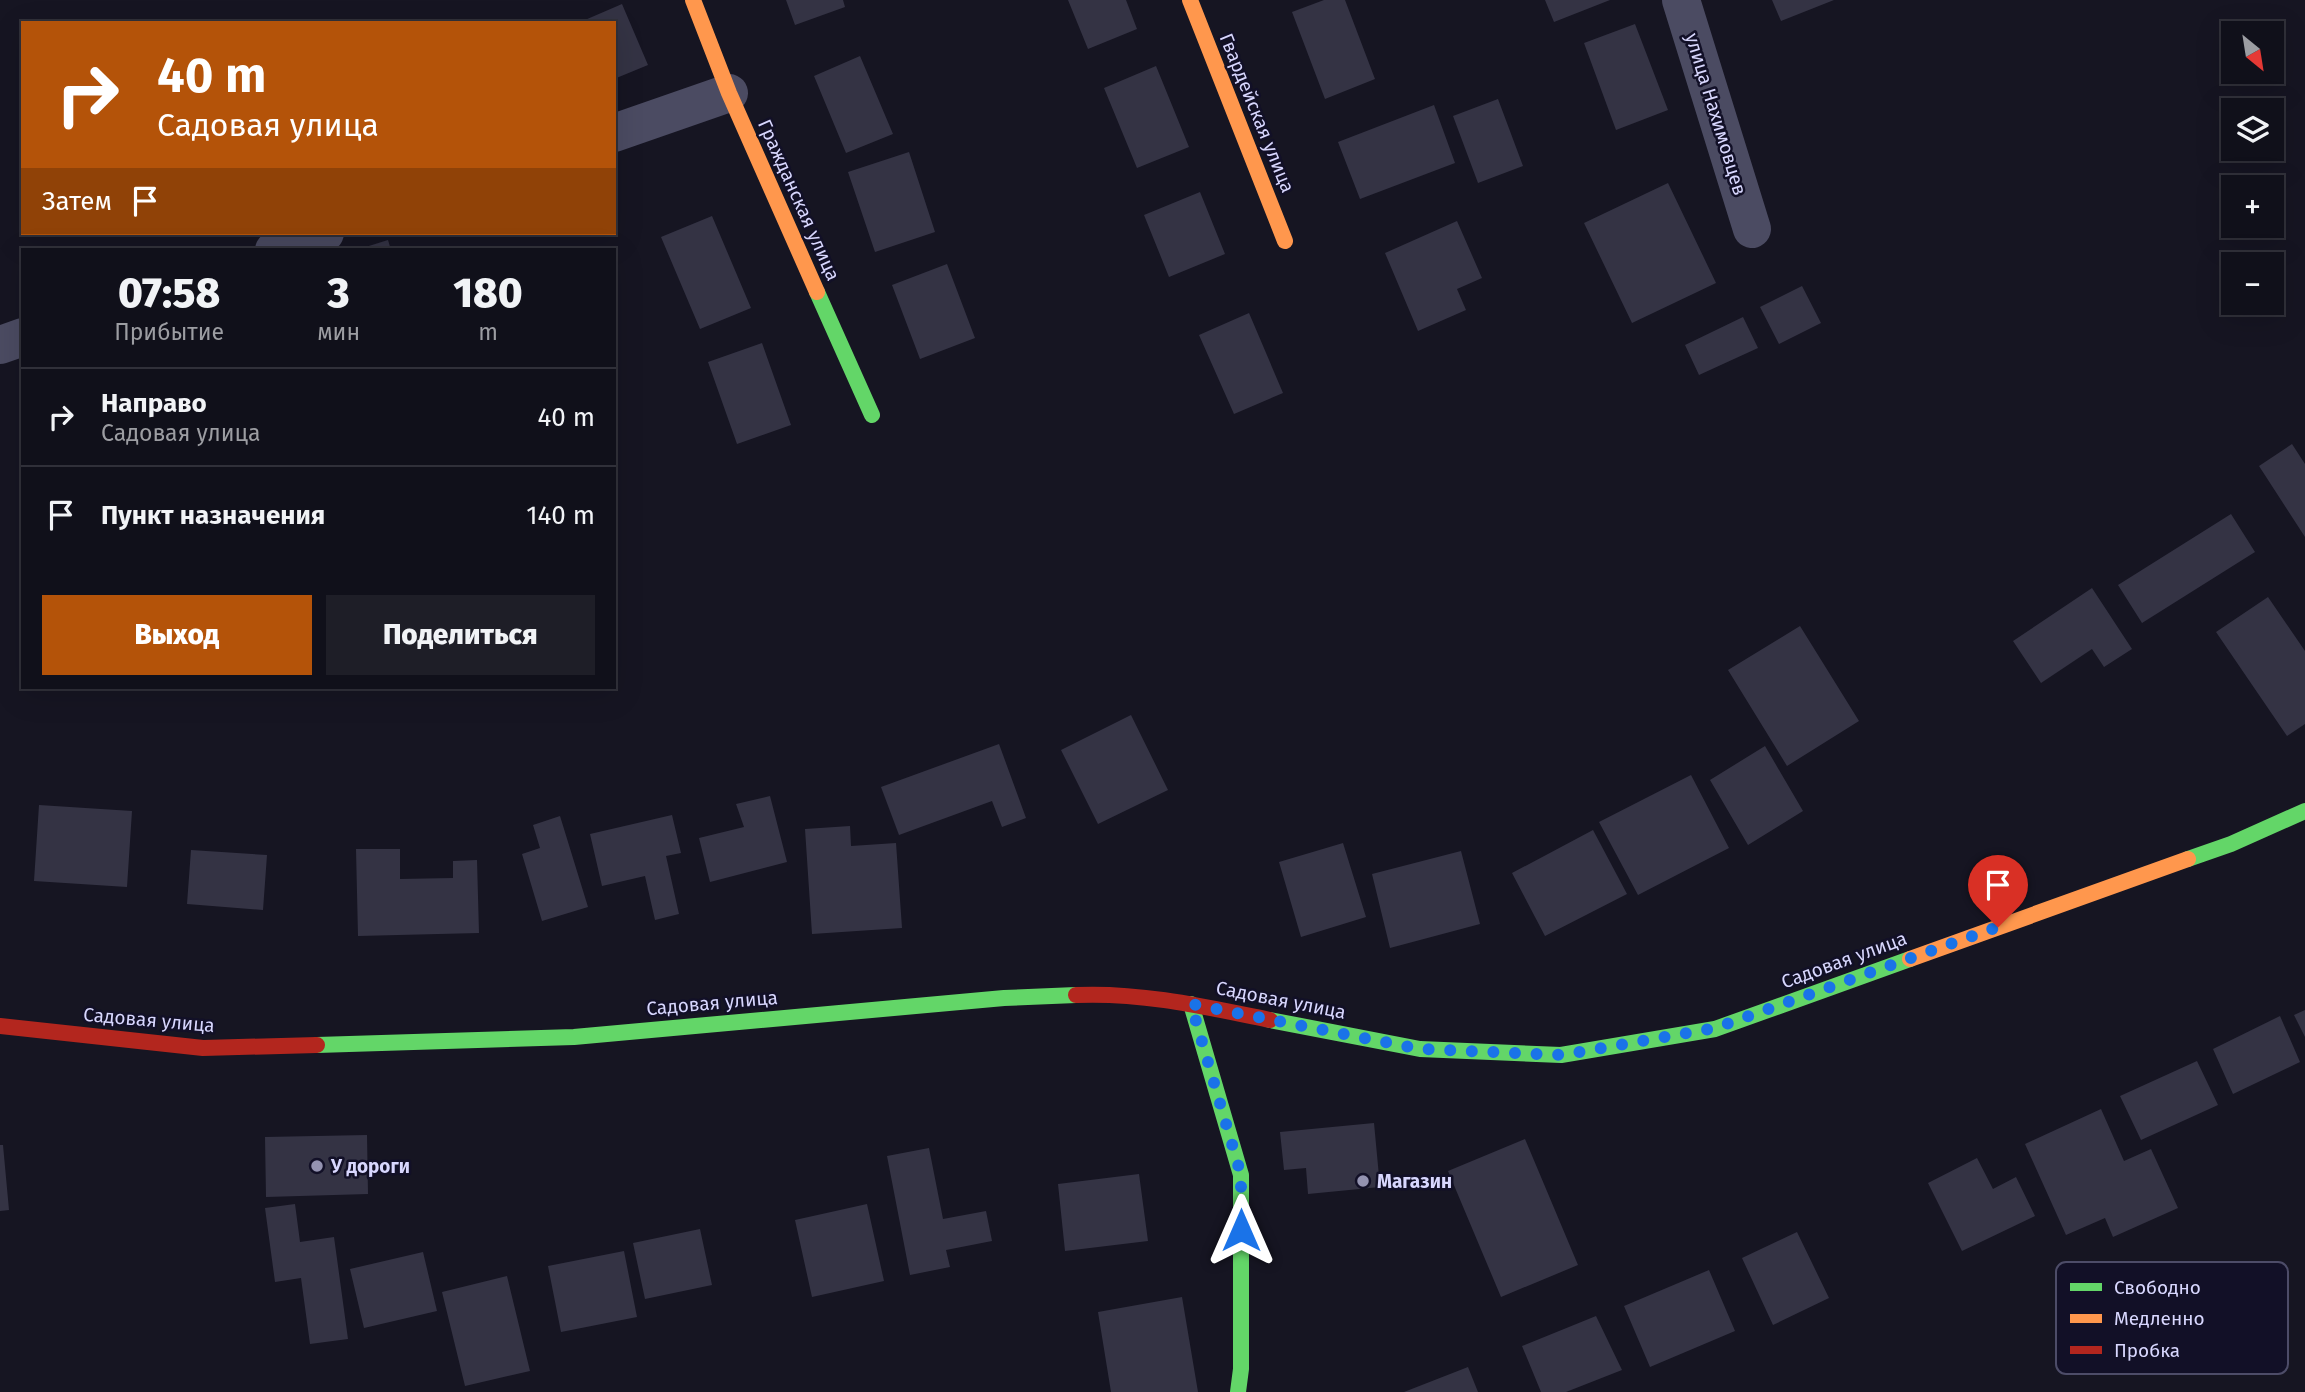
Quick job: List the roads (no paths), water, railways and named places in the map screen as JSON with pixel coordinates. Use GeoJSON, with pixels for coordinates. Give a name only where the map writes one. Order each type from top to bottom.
{"type":"FeatureCollection","features":[{"type":"Feature","properties":{"kind":"main road","name":"Гражданская улица"},"geometry":{"type":"LineString","coordinates":[[693,0],[729,93],[872,415]]}},
{"type":"Feature","properties":{"kind":"main road","name":"Гвардейская улица"},"geometry":{"type":"LineString","coordinates":[[1190,0],[1285,241]]}},
{"type":"Feature","properties":{"kind":"main road","name":"Садовая улица"},"geometry":{"type":"LineString","coordinates":[[0,1026],[203,1048],[574,1037],[1004,998],[1111,993],[1191,1004],[1420,1049],[1562,1055],[1715,1028],[2218,849],[2305,811]]}},
{"type":"Feature","properties":{"kind":"main road"},"geometry":{"type":"LineString","coordinates":[[1191,1004],[1241,1175],[1241,1369],[1238,1392]]}},
{"type":"Feature","properties":{"kind":"street","name":"улица Нахимовцев"},"geometry":{"type":"LineString","coordinates":[[1681,0],[1752,229]]}},
{"type":"Feature","properties":{"kind":"street"},"geometry":{"type":"LineString","coordinates":[[616,132],[729,93]]}},
{"type":"Feature","properties":{"kind":"street"},"geometry":{"type":"LineString","coordinates":[[280,248],[319,235]]}},
{"type":"Feature","properties":{"kind":"street"},"geometry":{"type":"LineString","coordinates":[[0,345],[21,338]]}},
{"type":"Feature","properties":{"kind":"place","name":"У дороги"},"geometry":{"type":"Point","coordinates":[317,1166]}},
{"type":"Feature","properties":{"kind":"place","name":"Магазин"},"geometry":{"type":"Point","coordinates":[1363,1181]}}]}
